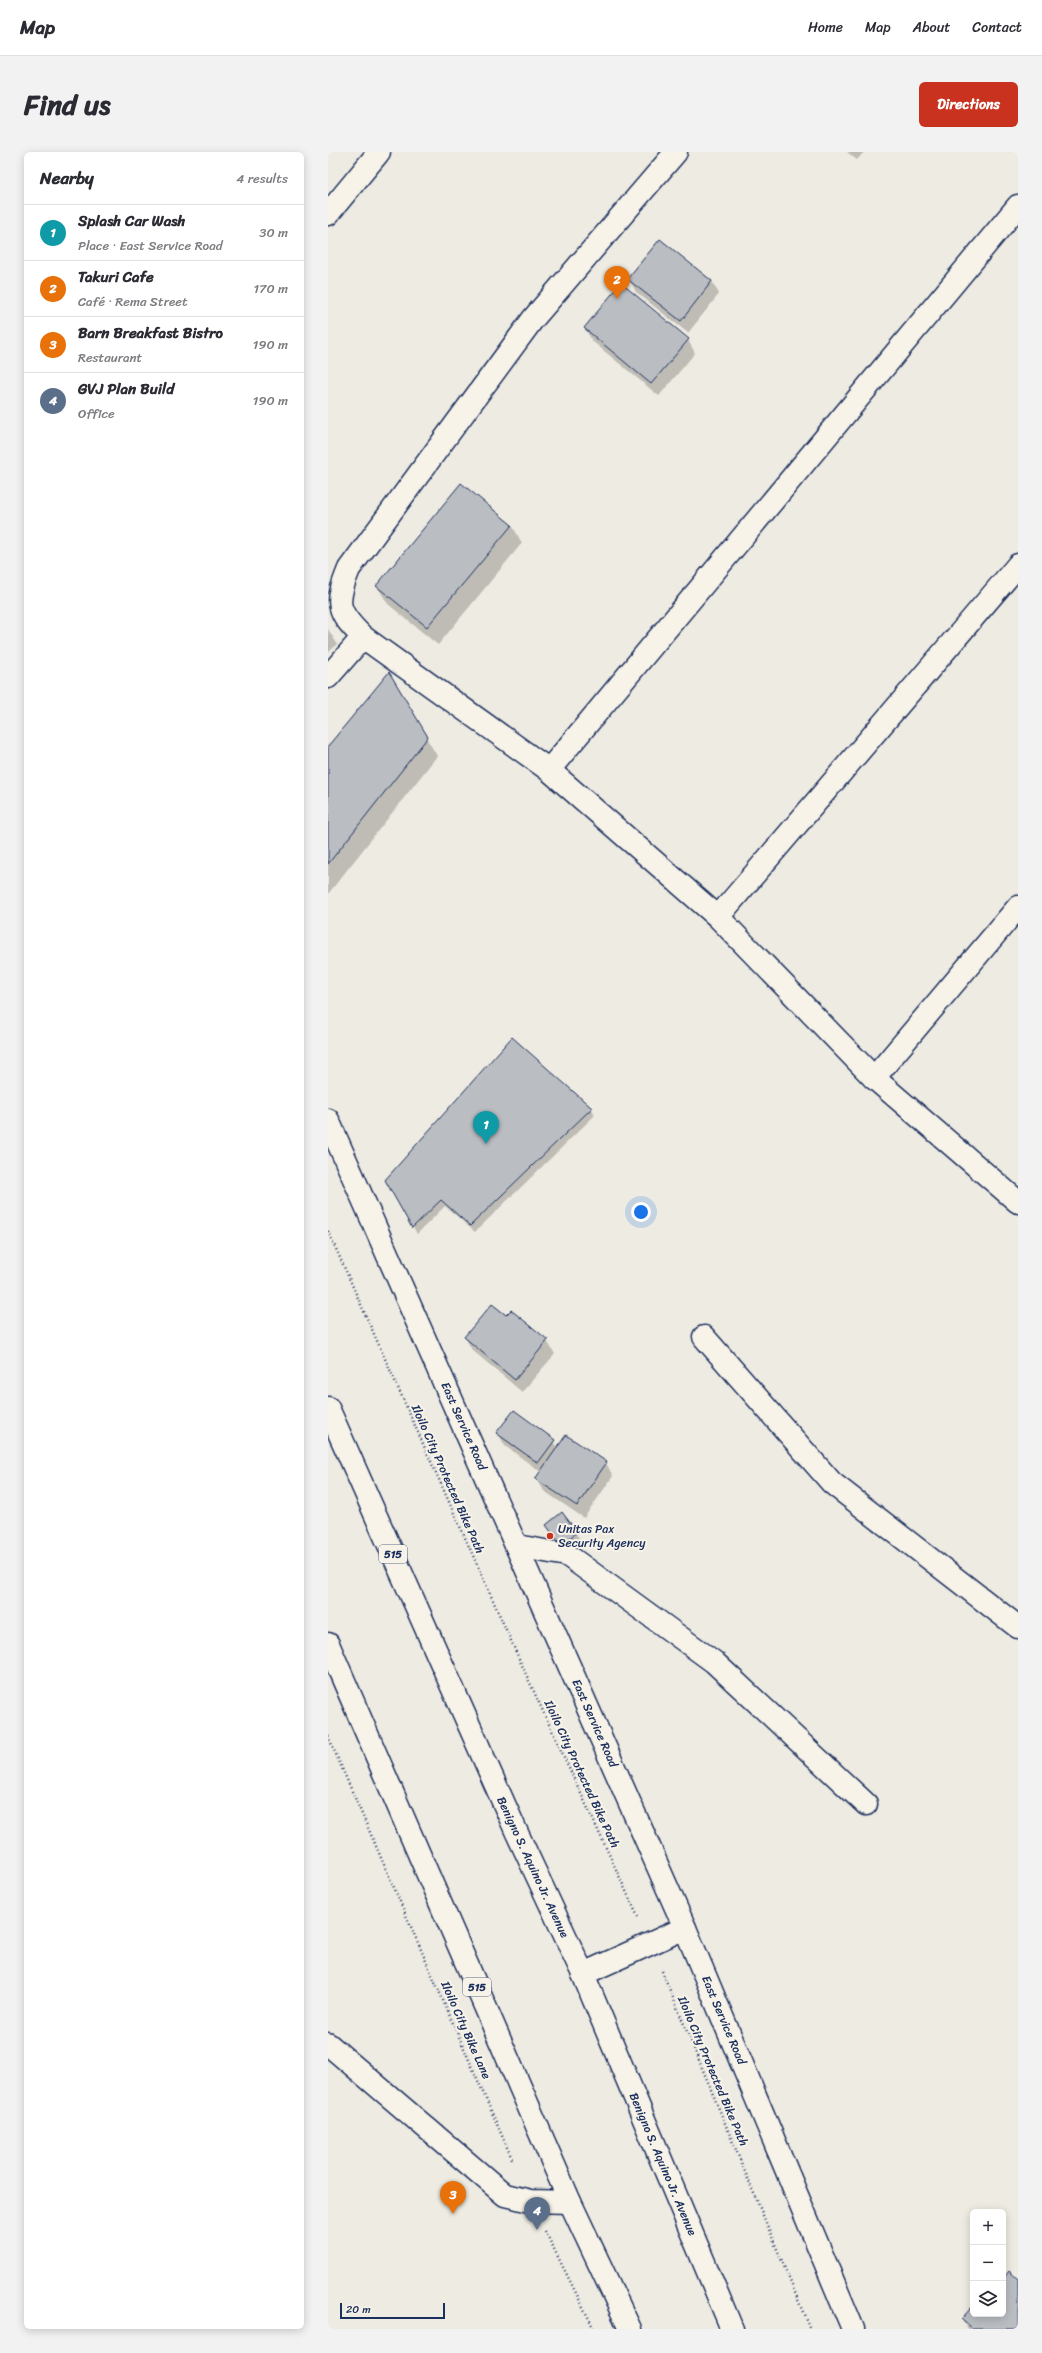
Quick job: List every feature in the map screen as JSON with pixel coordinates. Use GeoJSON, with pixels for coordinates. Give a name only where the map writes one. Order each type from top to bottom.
{"type":"FeatureCollection","features":[{"type":"Feature","properties":{"kind":"main road"},"geometry":{"type":"LineString","coordinates":[[328,214],[379,152]]}},
{"type":"Feature","properties":{"kind":"main road"},"geometry":{"type":"LineString","coordinates":[[676,152],[533,319],[349,569],[342,585],[339,602],[345,620],[363,637],[549,770],[718,917],[874,1078],[1018,1202]]}},
{"type":"Feature","properties":{"kind":"main road"},"geometry":{"type":"LineString","coordinates":[[549,770],[1018,206]]}},
{"type":"Feature","properties":{"kind":"main road"},"geometry":{"type":"LineString","coordinates":[[718,917],[1018,565]]}},
{"type":"Feature","properties":{"kind":"main road"},"geometry":{"type":"LineString","coordinates":[[328,677],[363,637]]}},
{"type":"Feature","properties":{"kind":"main road"},"geometry":{"type":"LineString","coordinates":[[874,1078],[1018,907]]}},
{"type":"Feature","properties":{"kind":"main road","name":"East Service Road"},"geometry":{"type":"LineString","coordinates":[[328,1120],[685,1928],[853,2329]]}},
{"type":"Feature","properties":{"kind":"main road"},"geometry":{"type":"LineString","coordinates":[[704,1337],[832,1483],[1018,1626]]}},
{"type":"Feature","properties":{"kind":"main road","name":"Benigno S. Aquino Jr. Avenue"},"geometry":{"type":"LineString","coordinates":[[328,1408],[517,1833],[582,1974],[732,2329]]}},
{"type":"Feature","properties":{"kind":"main road"},"geometry":{"type":"LineString","coordinates":[[517,1546],[567,1555],[714,1662],[866,1804]]}},
{"type":"Feature","properties":{"kind":"main road","name":"515"},"geometry":{"type":"LineString","coordinates":[[328,1644],[570,2202],[630,2329]]}},
{"type":"Feature","properties":{"kind":"main road"},"geometry":{"type":"LineString","coordinates":[[582,1974],[685,1928]]}},
{"type":"Feature","properties":{"kind":"main road"},"geometry":{"type":"LineString","coordinates":[[328,2044],[505,2195],[530,2201],[570,2202]]}},
{"type":"Feature","properties":{"kind":"path","name":"Iloilo City Protected Bike Path"},"geometry":{"type":"LineString","coordinates":[[328,1231],[528,1681],[650,1943],[810,2329]]}},
{"type":"Feature","properties":{"kind":"path","name":"Iloilo City Bike Lane"},"geometry":{"type":"LineString","coordinates":[[328,1736],[530,2201],[594,2329]]}},
{"type":"Feature","properties":{"kind":"building"},"geometry":{"type":"Polygon","coordinates":[[[660,239],[712,281],[681,321],[627,279],[660,239]]]}},
{"type":"Feature","properties":{"kind":"building"},"geometry":{"type":"Polygon","coordinates":[[[621,283],[689,339],[651,384],[584,328],[621,283]]]}},
{"type":"Feature","properties":{"kind":"building"},"geometry":{"type":"Polygon","coordinates":[[[461,483],[512,525],[427,627],[376,586],[461,483]]]}},
{"type":"Feature","properties":{"kind":"building"},"geometry":{"type":"Polygon","coordinates":[[[389,672],[428,737],[328,864],[328,746],[389,672]]]}},
{"type":"Feature","properties":{"kind":"building"},"geometry":{"type":"Polygon","coordinates":[[[512,1037],[592,1108],[470,1226],[441,1200],[412,1228],[385,1180],[512,1037]]]}},
{"type":"Feature","properties":{"kind":"building"},"geometry":{"type":"Polygon","coordinates":[[[492,1304],[506,1315],[511,1310],[548,1340],[515,1380],[464,1337],[492,1304]]]}},
{"type":"Feature","properties":{"kind":"building"},"geometry":{"type":"Polygon","coordinates":[[[514,1410],[555,1440],[538,1463],[496,1433],[514,1410]]]}},
{"type":"Feature","properties":{"kind":"building"},"geometry":{"type":"Polygon","coordinates":[[[566,1435],[607,1462],[577,1506],[535,1479],[566,1435]]]}},
{"type":"Feature","properties":{"kind":"building"},"geometry":{"type":"Polygon","coordinates":[[[562,1512],[577,1532],[561,1545],[546,1525],[562,1512]]]}},
{"type":"Feature","properties":{"kind":"building"},"geometry":{"type":"Polygon","coordinates":[[[1009,2271],[1018,2279],[1018,2329],[972,2329],[961,2319],[970,2309],[970,2317],[1006,2317],[1006,2275],[1009,2271]]]}},
{"type":"Feature","properties":{"kind":"place","name":"Takuri Cafe"},"geometry":{"type":"Point","coordinates":[617,299]}},
{"type":"Feature","properties":{"kind":"place","name":"Splash Car Wash"},"geometry":{"type":"Point","coordinates":[486,1144]}},
{"type":"Feature","properties":{"kind":"place","name":"Unitas Pax Security Agency"},"geometry":{"type":"Point","coordinates":[550,1536]}},
{"type":"Feature","properties":{"kind":"place","name":"Barn Breakfast Bistro"},"geometry":{"type":"Point","coordinates":[453,2214]}},
{"type":"Feature","properties":{"kind":"place","name":"GVJ Plan Build"},"geometry":{"type":"Point","coordinates":[537,2230]}}]}
